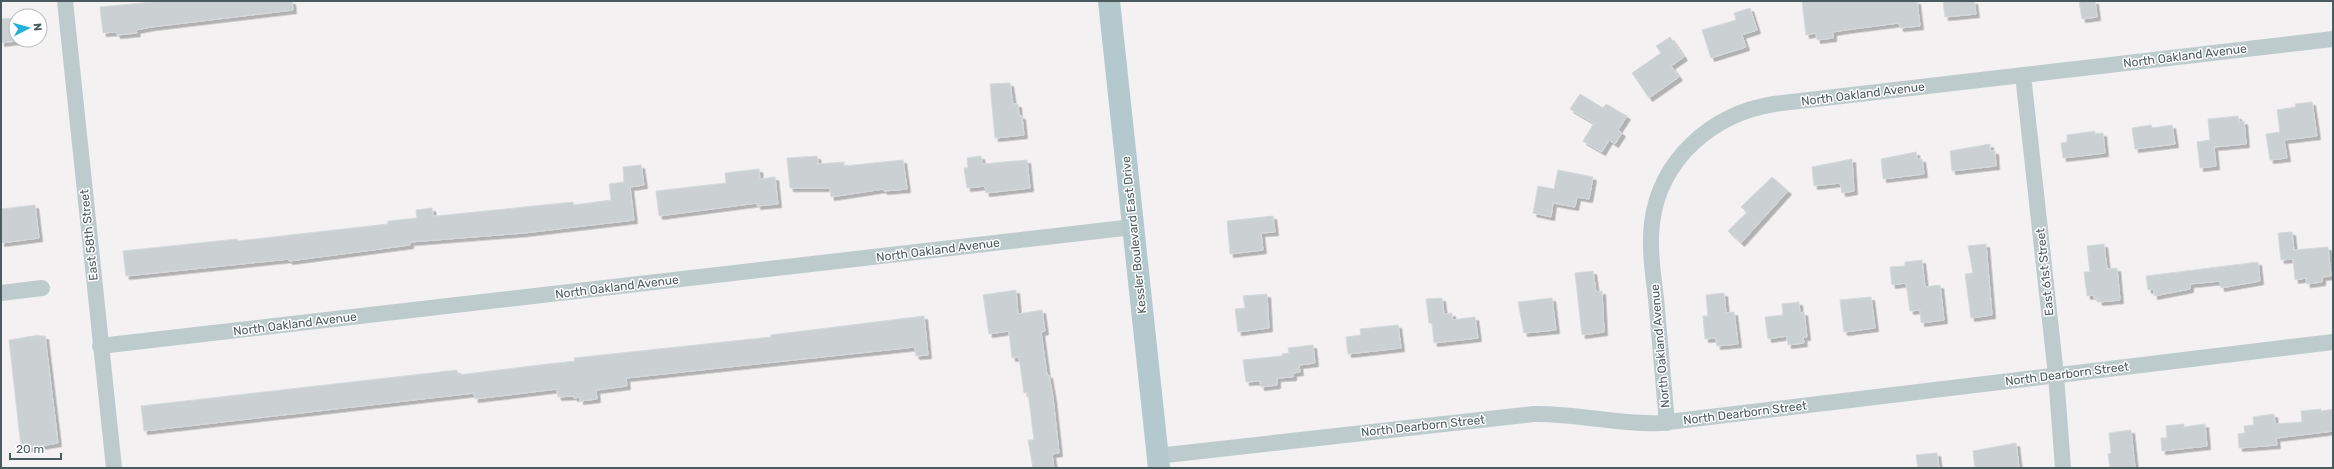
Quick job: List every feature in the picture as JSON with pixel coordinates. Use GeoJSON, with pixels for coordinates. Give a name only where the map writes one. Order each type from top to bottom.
{"type":"FeatureCollection","features":[{"type":"Feature","properties":{"kind":"main road","name":"Kessler Boulevard East Drive"},"geometry":{"type":"LineString","coordinates":[[1109,1],[1158,462]]}},
{"type":"Feature","properties":{"kind":"street","name":"East 58th Street"},"geometry":{"type":"LineString","coordinates":[[65,1],[114,468]]}},
{"type":"Feature","properties":{"kind":"street","name":"North Oakland Avenue"},"geometry":{"type":"LineString","coordinates":[[1667,423],[1651,254],[1652,222],[1658,199],[1667,177],[1689,145],[1707,130],[1728,118],[1757,107],[2333,39]]}},
{"type":"Feature","properties":{"kind":"street","name":"East 61st Street"},"geometry":{"type":"LineString","coordinates":[[2024,75],[2056,375],[2063,468]]}},
{"type":"Feature","properties":{"kind":"street","name":"North Oakland Avenue"},"geometry":{"type":"LineString","coordinates":[[100,346],[1133,227]]}},
{"type":"Feature","properties":{"kind":"street"},"geometry":{"type":"LineString","coordinates":[[1,293],[42,288]]}},
{"type":"Feature","properties":{"kind":"street","name":"North Dearborn Street"},"geometry":{"type":"LineString","coordinates":[[1158,462],[1534,414],[1558,414],[1629,424],[1667,423],[2333,342]]}},
{"type":"Feature","properties":{"kind":"building"},"geometry":{"type":"Polygon","coordinates":[[[163,1],[292,1],[293,10],[151,27],[136,30],[137,33],[117,35],[116,32],[103,33],[100,7],[163,1]]]}},
{"type":"Feature","properties":{"kind":"building"},"geometry":{"type":"Polygon","coordinates":[[[1802,1],[1917,1],[1920,26],[1900,28],[1899,23],[1845,30],[1833,32],[1833,38],[1817,40],[1816,33],[1806,35],[1802,1]]]}},
{"type":"Feature","properties":{"kind":"building"},"geometry":{"type":"Polygon","coordinates":[[[1943,1],[1974,1],[1976,14],[1945,17],[1943,1]]]}},
{"type":"Feature","properties":{"kind":"building"},"geometry":{"type":"Polygon","coordinates":[[[2079,1],[2095,1],[2097,17],[2082,19],[2079,1]]]}},
{"type":"Feature","properties":{"kind":"building"},"geometry":{"type":"Polygon","coordinates":[[[1750,8],[1757,30],[1742,35],[1746,47],[1711,58],[1702,30],[1736,20],[1734,13],[1750,8]]]}},
{"type":"Feature","properties":{"kind":"building"},"geometry":{"type":"Polygon","coordinates":[[[1,19],[8,19],[8,42],[1,43],[1,19]]]}},
{"type":"Feature","properties":{"kind":"building"},"geometry":{"type":"Polygon","coordinates":[[[1670,37],[1684,57],[1671,66],[1679,77],[1649,98],[1632,73],[1661,53],[1656,46],[1670,37]]]}},
{"type":"Feature","properties":{"kind":"building"},"geometry":{"type":"Polygon","coordinates":[[[1010,83],[1013,104],[1018,104],[1019,116],[1022,116],[1024,135],[995,138],[990,84],[1010,83]]]}},
{"type":"Feature","properties":{"kind":"building"},"geometry":{"type":"Polygon","coordinates":[[[1580,94],[1603,108],[1606,104],[1627,116],[1618,130],[1622,133],[1615,144],[1609,140],[1602,152],[1583,141],[1594,123],[1570,109],[1580,94]]]}},
{"type":"Feature","properties":{"kind":"building"},"geometry":{"type":"Polygon","coordinates":[[[2312,102],[2317,136],[2284,140],[2287,158],[2270,160],[2266,134],[2280,132],[2277,110],[2296,107],[2295,104],[2312,102]]]}},
{"type":"Feature","properties":{"kind":"building"},"geometry":{"type":"Polygon","coordinates":[[[2238,116],[2239,122],[2244,121],[2246,144],[2214,147],[2216,166],[2200,168],[2197,142],[2210,140],[2208,119],[2238,116]]]}},
{"type":"Feature","properties":{"kind":"building"},"geometry":{"type":"Polygon","coordinates":[[[2151,125],[2152,128],[2172,125],[2175,144],[2135,149],[2132,128],[2151,125]]]}},
{"type":"Feature","properties":{"kind":"building"},"geometry":{"type":"Polygon","coordinates":[[[2095,131],[2095,134],[2103,133],[2105,153],[2063,158],[2061,143],[2067,142],[2067,135],[2095,131]]]}},
{"type":"Feature","properties":{"kind":"building"},"geometry":{"type":"Polygon","coordinates":[[[1990,144],[1990,151],[1995,151],[1996,166],[1952,171],[1950,151],[1990,144]]]}},
{"type":"Feature","properties":{"kind":"building"},"geometry":{"type":"Polygon","coordinates":[[[1916,152],[1917,159],[1922,159],[1924,174],[1883,179],[1881,159],[1916,152]]]}},
{"type":"Feature","properties":{"kind":"building"},"geometry":{"type":"Polygon","coordinates":[[[817,156],[818,164],[844,162],[844,166],[903,160],[907,189],[884,191],[883,189],[831,197],[830,188],[790,188],[787,158],[817,156]]]}},
{"type":"Feature","properties":{"kind":"building"},"geometry":{"type":"Polygon","coordinates":[[[981,156],[982,164],[1027,160],[1030,188],[986,193],[985,186],[967,188],[964,168],[968,168],[967,158],[981,156]]]}},
{"type":"Feature","properties":{"kind":"building"},"geometry":{"type":"Polygon","coordinates":[[[1852,159],[1854,191],[1842,193],[1840,183],[1814,186],[1812,167],[1852,159]]]}},
{"type":"Feature","properties":{"kind":"building"},"geometry":{"type":"Polygon","coordinates":[[[641,165],[644,185],[630,187],[634,220],[524,233],[410,242],[410,245],[289,261],[289,259],[126,276],[123,251],[237,239],[238,241],[388,224],[388,221],[417,218],[416,210],[432,208],[433,216],[437,216],[573,202],[574,205],[611,200],[609,184],[624,182],[623,167],[641,165]]]}},
{"type":"Feature","properties":{"kind":"building"},"geometry":{"type":"Polygon","coordinates":[[[759,169],[760,179],[775,177],[778,204],[757,206],[757,203],[659,216],[656,191],[726,183],[725,173],[759,169]]]}},
{"type":"Feature","properties":{"kind":"building"},"geometry":{"type":"Polygon","coordinates":[[[1558,170],[1593,177],[1589,199],[1577,197],[1575,207],[1553,203],[1551,217],[1533,213],[1538,186],[1554,189],[1558,170]]]}},
{"type":"Feature","properties":{"kind":"building"},"geometry":{"type":"Polygon","coordinates":[[[1772,177],[1788,191],[1741,243],[1728,231],[1747,212],[1741,207],[1772,177]]]}},
{"type":"Feature","properties":{"kind":"building"},"geometry":{"type":"Polygon","coordinates":[[[35,205],[39,238],[1,243],[1,209],[35,205]]]}},
{"type":"Feature","properties":{"kind":"building"},"geometry":{"type":"Polygon","coordinates":[[[1273,216],[1275,232],[1261,233],[1263,250],[1230,254],[1227,221],[1273,216]]]}},
{"type":"Feature","properties":{"kind":"building"},"geometry":{"type":"Polygon","coordinates":[[[2292,232],[2294,250],[2328,247],[2331,276],[2322,277],[2322,282],[2307,284],[2306,278],[2295,280],[2293,259],[2281,260],[2278,233],[2292,232]]]}},
{"type":"Feature","properties":{"kind":"building"},"geometry":{"type":"Polygon","coordinates":[[[1986,244],[1992,315],[1971,318],[1965,274],[1973,273],[1968,246],[1986,244]]]}},
{"type":"Feature","properties":{"kind":"building"},"geometry":{"type":"Polygon","coordinates":[[[2104,244],[2107,269],[2117,268],[2120,300],[2099,302],[2098,298],[2094,298],[2094,295],[2087,296],[2084,272],[2090,272],[2087,246],[2104,244]]]}},
{"type":"Feature","properties":{"kind":"building"},"geometry":{"type":"Polygon","coordinates":[[[1922,260],[1925,287],[1940,285],[1944,320],[1921,323],[1920,310],[1910,311],[1906,283],[1892,285],[1890,267],[1905,266],[1905,262],[1922,260]]]}},
{"type":"Feature","properties":{"kind":"building"},"geometry":{"type":"Polygon","coordinates":[[[2258,262],[2260,281],[2221,288],[2220,281],[2190,284],[2190,289],[2154,296],[2154,289],[2148,290],[2146,276],[2258,262]]]}},
{"type":"Feature","properties":{"kind":"building"},"geometry":{"type":"Polygon","coordinates":[[[1593,271],[1596,292],[1602,291],[1604,332],[1582,335],[1575,273],[1593,271]]]}},
{"type":"Feature","properties":{"kind":"building"},"geometry":{"type":"Polygon","coordinates":[[[1016,290],[1018,314],[1042,310],[1045,331],[1041,332],[1047,375],[1049,375],[1053,398],[1059,453],[1052,454],[1054,468],[1033,468],[1028,440],[1034,440],[1028,392],[1024,393],[1019,357],[1012,358],[1009,331],[989,334],[983,295],[1016,290]]]}},
{"type":"Feature","properties":{"kind":"building"},"geometry":{"type":"Polygon","coordinates":[[[1724,293],[1726,313],[1734,312],[1738,344],[1717,346],[1716,338],[1705,339],[1703,316],[1708,316],[1706,295],[1724,293]]]}},
{"type":"Feature","properties":{"kind":"building"},"geometry":{"type":"Polygon","coordinates":[[[1267,294],[1269,328],[1238,332],[1235,309],[1245,308],[1243,296],[1267,294]]]}},
{"type":"Feature","properties":{"kind":"building"},"geometry":{"type":"Polygon","coordinates":[[[1871,297],[1875,328],[1844,332],[1840,300],[1871,297]]]}},
{"type":"Feature","properties":{"kind":"building"},"geometry":{"type":"Polygon","coordinates":[[[1442,298],[1444,314],[1452,313],[1452,320],[1475,317],[1478,338],[1434,343],[1432,323],[1429,323],[1426,299],[1442,298]]]}},
{"type":"Feature","properties":{"kind":"building"},"geometry":{"type":"Polygon","coordinates":[[[1552,298],[1556,330],[1524,333],[1518,302],[1552,298]]]}},
{"type":"Feature","properties":{"kind":"building"},"geometry":{"type":"Polygon","coordinates":[[[1799,302],[1800,313],[1804,312],[1807,337],[1803,337],[1804,343],[1788,345],[1787,336],[1768,339],[1765,317],[1783,315],[1782,304],[1799,302]]]}},
{"type":"Feature","properties":{"kind":"building"},"geometry":{"type":"Polygon","coordinates":[[[924,316],[928,355],[916,356],[915,347],[626,378],[627,386],[596,390],[597,399],[580,401],[580,397],[558,397],[557,389],[475,399],[474,393],[144,431],[141,406],[457,370],[458,375],[575,361],[574,358],[771,337],[771,335],[924,316]]]}},
{"type":"Feature","properties":{"kind":"building"},"geometry":{"type":"Polygon","coordinates":[[[1398,325],[1401,348],[1348,354],[1346,337],[1361,335],[1360,329],[1398,325]]]}},
{"type":"Feature","properties":{"kind":"building"},"geometry":{"type":"Polygon","coordinates":[[[39,335],[45,336],[58,443],[28,448],[28,446],[21,447],[9,340],[39,335]]]}},
{"type":"Feature","properties":{"kind":"building"},"geometry":{"type":"Polygon","coordinates":[[[1313,345],[1315,363],[1299,365],[1300,372],[1293,373],[1293,377],[1277,378],[1277,385],[1261,387],[1260,381],[1246,382],[1243,360],[1282,356],[1282,354],[1289,353],[1288,348],[1313,345]]]}},
{"type":"Feature","properties":{"kind":"building"},"geometry":{"type":"Polygon","coordinates":[[[2321,409],[2321,411],[2333,409],[2333,431],[2276,438],[2277,445],[2239,448],[2238,434],[2245,433],[2244,426],[2254,425],[2253,417],[2274,414],[2275,424],[2302,422],[2301,411],[2321,409]]]}},
{"type":"Feature","properties":{"kind":"building"},"geometry":{"type":"Polygon","coordinates":[[[2184,424],[2184,427],[2205,424],[2207,446],[2162,451],[2161,438],[2167,438],[2166,426],[2184,424]]]}},
{"type":"Feature","properties":{"kind":"building"},"geometry":{"type":"Polygon","coordinates":[[[2131,430],[2135,468],[2110,468],[2108,454],[2111,453],[2109,433],[2131,430]]]}},
{"type":"Feature","properties":{"kind":"building"},"geometry":{"type":"Polygon","coordinates":[[[2016,443],[2019,468],[1975,468],[1973,451],[2016,443]]]}},
{"type":"Feature","properties":{"kind":"building"},"geometry":{"type":"Polygon","coordinates":[[[1937,453],[1939,468],[1918,468],[1916,455],[1937,453]]]}}]}
